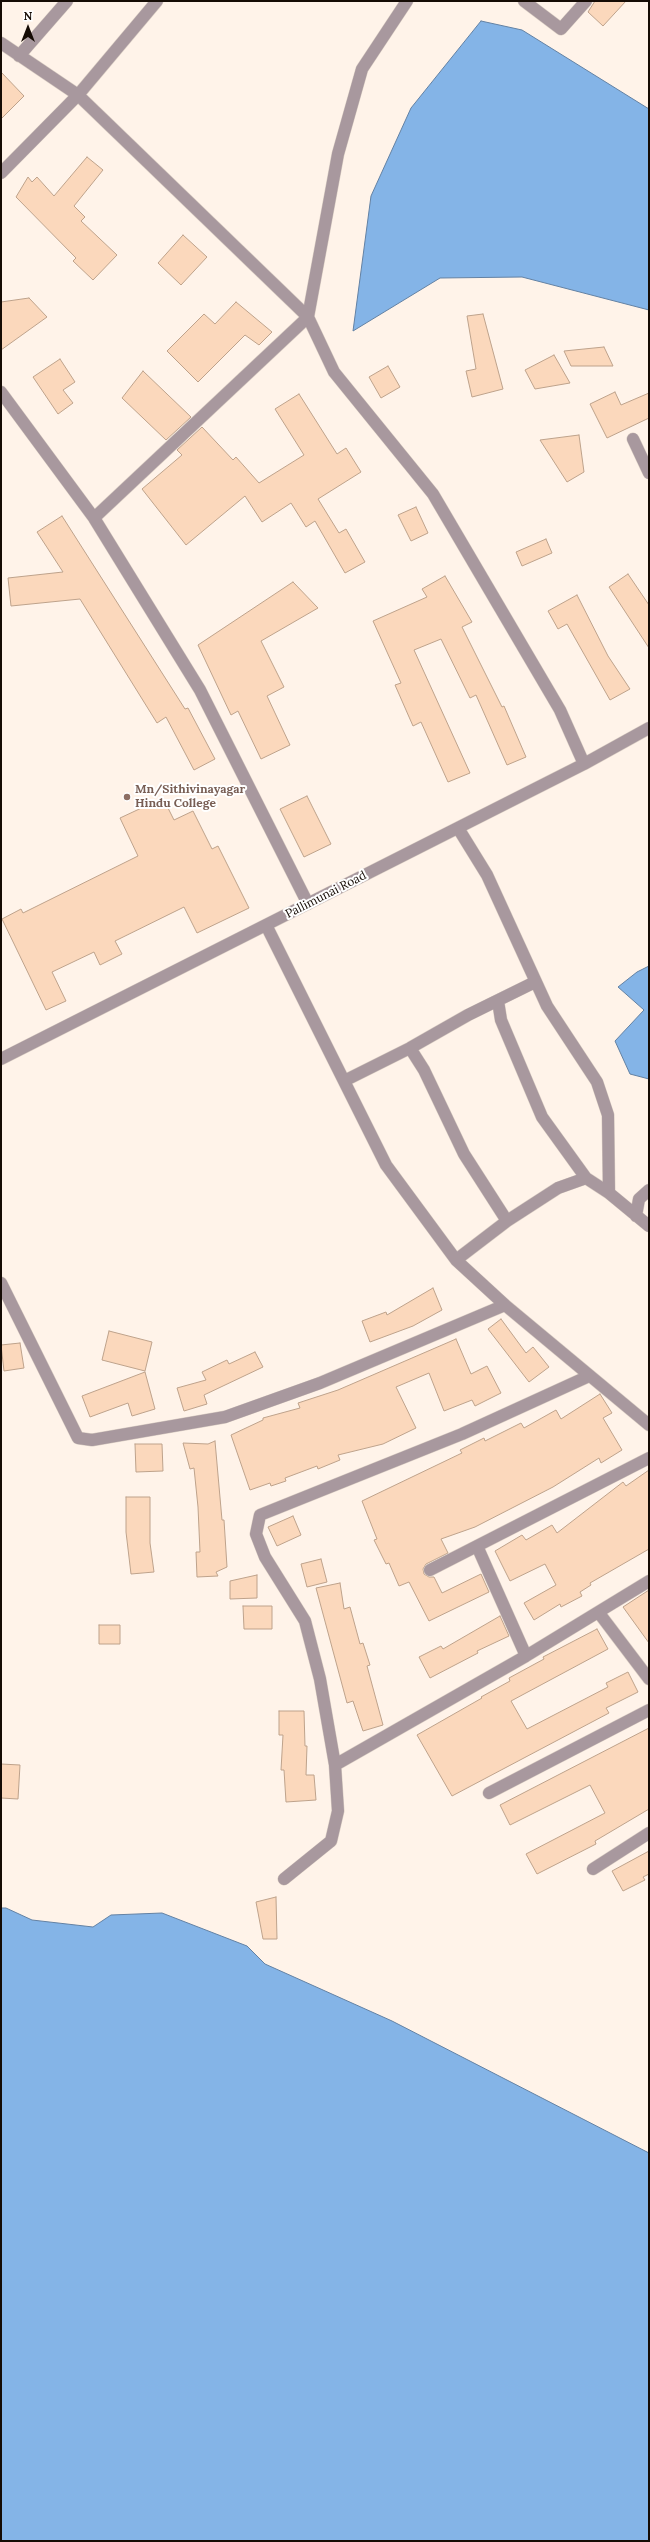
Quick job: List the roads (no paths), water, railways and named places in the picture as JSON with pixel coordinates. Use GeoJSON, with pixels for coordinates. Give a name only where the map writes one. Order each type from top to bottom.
{"type":"FeatureCollection","features":[{"type":"Feature","properties":{"kind":"street"},"geometry":{"type":"LineString","coordinates":[[19,56],[67,1]]}},
{"type":"Feature","properties":{"kind":"street"},"geometry":{"type":"LineString","coordinates":[[1,173],[78,95],[157,1]]}},
{"type":"Feature","properties":{"kind":"street"},"geometry":{"type":"LineString","coordinates":[[94,518],[308,317],[338,154],[362,69],[407,1]]}},
{"type":"Feature","properties":{"kind":"street"},"geometry":{"type":"LineString","coordinates":[[524,1],[561,29],[586,1]]}},
{"type":"Feature","properties":{"kind":"street"},"geometry":{"type":"LineString","coordinates":[[1,43],[78,95],[308,317],[334,372],[433,494],[560,710],[584,764]]}},
{"type":"Feature","properties":{"kind":"street"},"geometry":{"type":"LineString","coordinates":[[1,392],[94,518],[200,690],[308,904]]}},
{"type":"Feature","properties":{"kind":"street"},"geometry":{"type":"LineString","coordinates":[[633,439],[649,473]]}},
{"type":"Feature","properties":{"kind":"street","name":"Pallimunai Road"},"geometry":{"type":"LineString","coordinates":[[1,1059],[584,764],[649,728]]}},
{"type":"Feature","properties":{"kind":"street"},"geometry":{"type":"LineString","coordinates":[[458,828],[487,875],[535,982],[548,1006],[596,1082],[608,1116],[609,1193]]}},
{"type":"Feature","properties":{"kind":"street"},"geometry":{"type":"LineString","coordinates":[[266,925],[386,1166],[456,1260],[505,1305],[649,1425]]}},
{"type":"Feature","properties":{"kind":"street"},"geometry":{"type":"LineString","coordinates":[[344,1081],[535,982]]}},
{"type":"Feature","properties":{"kind":"street"},"geometry":{"type":"LineString","coordinates":[[498,1001],[501,1020],[542,1117],[586,1178],[609,1193],[649,1226]]}},
{"type":"Feature","properties":{"kind":"street"},"geometry":{"type":"LineString","coordinates":[[410,1048],[424,1070],[464,1154],[507,1221]]}},
{"type":"Feature","properties":{"kind":"street"},"geometry":{"type":"LineString","coordinates":[[456,1260],[507,1221],[558,1188],[586,1178]]}},
{"type":"Feature","properties":{"kind":"street"},"geometry":{"type":"LineString","coordinates":[[636,1216],[639,1199],[649,1190]]}},
{"type":"Feature","properties":{"kind":"street"},"geometry":{"type":"LineString","coordinates":[[1,1283],[78,1438],[92,1440],[225,1417],[320,1384],[505,1305]]}},
{"type":"Feature","properties":{"kind":"street"},"geometry":{"type":"LineString","coordinates":[[284,1879],[331,1841],[338,1811],[335,1764],[320,1679],[305,1621],[265,1557],[256,1534],[260,1514],[462,1434],[589,1376]]}},
{"type":"Feature","properties":{"kind":"street"},"geometry":{"type":"LineString","coordinates":[[430,1570],[649,1458]]}},
{"type":"Feature","properties":{"kind":"street"},"geometry":{"type":"LineString","coordinates":[[477,1546],[526,1656]]}},
{"type":"Feature","properties":{"kind":"street"},"geometry":{"type":"LineString","coordinates":[[335,1764],[526,1656],[599,1613],[649,1581]]}},
{"type":"Feature","properties":{"kind":"street"},"geometry":{"type":"LineString","coordinates":[[599,1613],[649,1678]]}},
{"type":"Feature","properties":{"kind":"street"},"geometry":{"type":"LineString","coordinates":[[489,1793],[649,1710]]}},
{"type":"Feature","properties":{"kind":"street"},"geometry":{"type":"LineString","coordinates":[[593,1869],[649,1832]]}},
{"type":"Feature","properties":{"kind":"water"},"geometry":{"type":"Polygon","coordinates":[[[481,21],[522,30],[649,109],[649,310],[522,277],[440,278],[353,331],[371,196],[411,108],[481,21]]]}},
{"type":"Feature","properties":{"kind":"water"},"geometry":{"type":"Polygon","coordinates":[[[649,966],[649,1079],[630,1074],[615,1041],[644,1010],[618,987],[637,972],[649,966]]]}},
{"type":"Feature","properties":{"kind":"water"},"geometry":{"type":"Polygon","coordinates":[[[1,1908],[6,1908],[32,1920],[93,1927],[111,1915],[162,1913],[247,1946],[265,1964],[392,2021],[649,2153],[649,2541],[1,2541],[1,1908]]]}},
{"type":"Feature","properties":{"kind":"place","name":"Mn/Sithivinayagar Hindu College"},"geometry":{"type":"Point","coordinates":[127,797]}}]}
